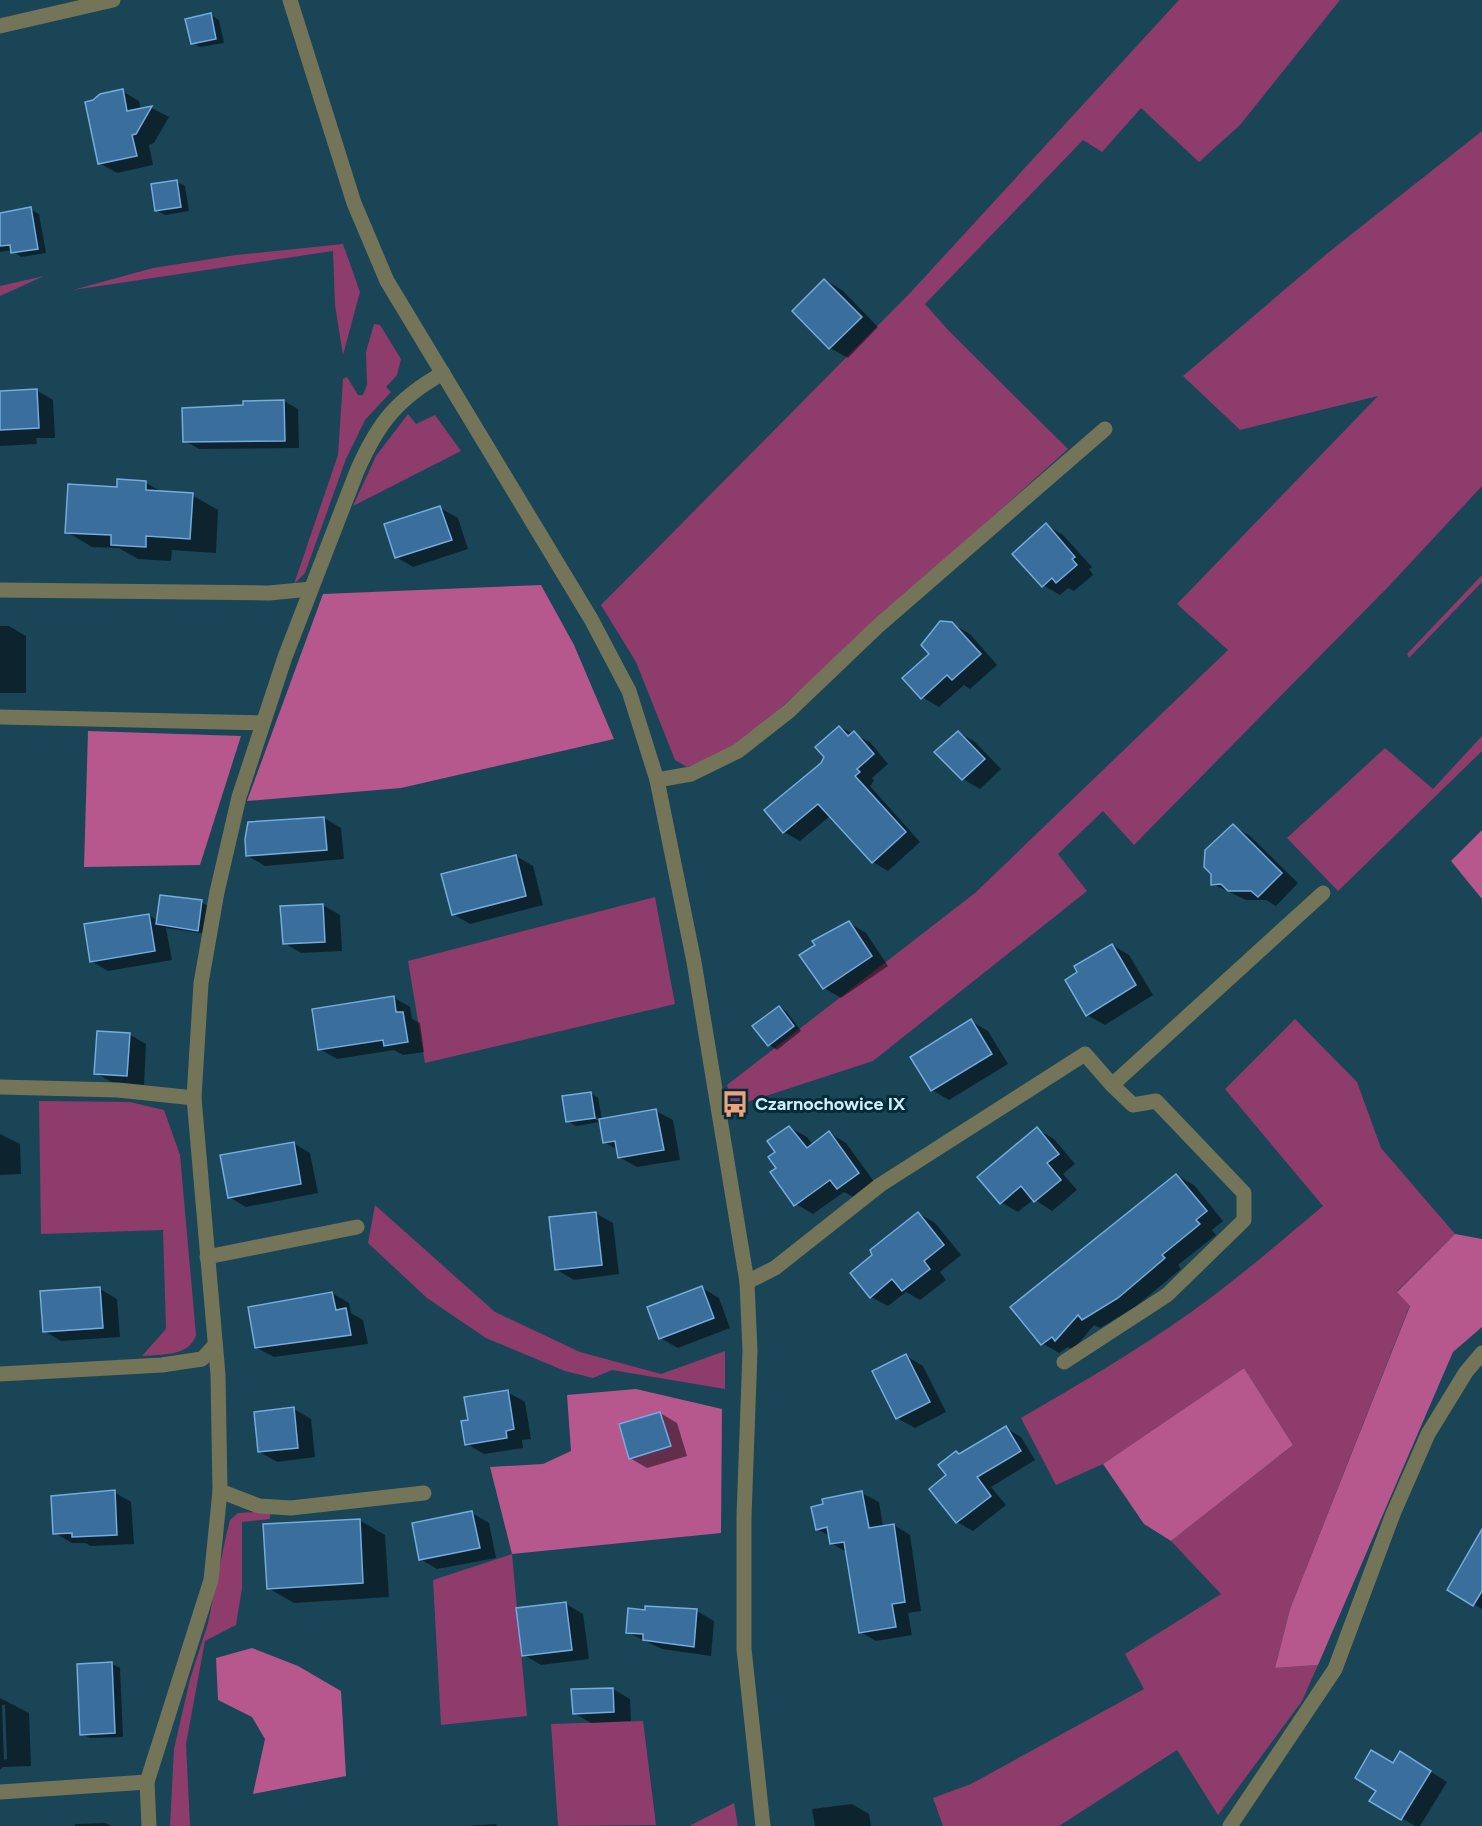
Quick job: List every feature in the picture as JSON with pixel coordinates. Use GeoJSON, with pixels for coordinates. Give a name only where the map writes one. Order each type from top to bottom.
{"type":"FeatureCollection","features":[{"type":"Feature","properties":{"kind":"street"},"geometry":{"type":"LineString","coordinates":[[0,26],[113,0]]}},
{"type":"Feature","properties":{"kind":"street"},"geometry":{"type":"LineString","coordinates":[[290,0],[364,229],[387,281],[607,650],[629,691],[657,780],[694,962],[747,1282],[750,1351],[744,1516],[744,1649],[763,1826]]}},
{"type":"Feature","properties":{"kind":"street"},"geometry":{"type":"LineString","coordinates":[[149,1826],[147,1782],[212,1580],[220,1491],[215,1345],[194,1098],[201,983],[217,892],[239,797],[263,723],[311,589],[372,435],[405,397],[443,373]]}},
{"type":"Feature","properties":{"kind":"street"},"geometry":{"type":"LineString","coordinates":[[657,780],[691,774],[738,751],[789,711],[878,626],[1105,429]]}},
{"type":"Feature","properties":{"kind":"street"},"geometry":{"type":"LineString","coordinates":[[0,590],[268,593],[311,589]]}},
{"type":"Feature","properties":{"kind":"street"},"geometry":{"type":"LineString","coordinates":[[0,717],[263,723]]}},
{"type":"Feature","properties":{"kind":"street"},"geometry":{"type":"LineString","coordinates":[[1112,1085],[1323,894]]}},
{"type":"Feature","properties":{"kind":"street"},"geometry":{"type":"LineString","coordinates":[[747,1282],[775,1268],[880,1185],[1085,1054],[1133,1105],[1156,1101],[1244,1193],[1244,1220],[1167,1295],[1064,1362]]}},
{"type":"Feature","properties":{"kind":"street"},"geometry":{"type":"LineString","coordinates":[[0,1087],[118,1090],[194,1098]]}},
{"type":"Feature","properties":{"kind":"street"},"geometry":{"type":"LineString","coordinates":[[207,1257],[357,1227]]}},
{"type":"Feature","properties":{"kind":"street"},"geometry":{"type":"LineString","coordinates":[[0,1374],[162,1365],[202,1359],[215,1345]]}},
{"type":"Feature","properties":{"kind":"street"},"geometry":{"type":"LineString","coordinates":[[1230,1826],[1335,1670],[1393,1514],[1428,1434],[1466,1372],[1482,1353]]}},
{"type":"Feature","properties":{"kind":"street"},"geometry":{"type":"LineString","coordinates":[[220,1491],[259,1506],[291,1508],[424,1493]]}},
{"type":"Feature","properties":{"kind":"street"},"geometry":{"type":"LineString","coordinates":[[0,1792],[147,1782]]}},
{"type":"Feature","properties":{"kind":"shaded area"},"geometry":{"type":"Polygon","coordinates":[[[1179,0],[1340,0],[1240,125],[1199,162],[1141,108],[1102,152],[1083,140],[925,304],[949,331],[1068,449],[735,749],[687,767],[675,760],[636,662],[601,605],[911,292],[1179,0]]]}},
{"type":"Feature","properties":{"kind":"shaded area"},"geometry":{"type":"Polygon","coordinates":[[[1482,131],[1482,486],[1389,586],[1134,845],[1103,811],[1058,854],[1087,891],[873,1061],[732,1107],[727,1085],[975,893],[1228,650],[1177,604],[1378,396],[1240,430],[1183,376],[1329,252],[1482,131]]]}},
{"type":"Feature","properties":{"kind":"shaded area"},"geometry":{"type":"Polygon","coordinates":[[[343,244],[360,292],[343,355],[335,305],[333,251],[73,290],[153,268],[236,255],[343,244]]]}},
{"type":"Feature","properties":{"kind":"shaded area"},"geometry":{"type":"Polygon","coordinates":[[[44,276],[0,296],[0,286],[44,276]]]}},
{"type":"Feature","properties":{"kind":"shaded area"},"geometry":{"type":"Polygon","coordinates":[[[374,324],[380,325],[401,359],[397,375],[386,387],[391,392],[365,420],[346,459],[305,573],[294,584],[338,455],[343,379],[347,377],[358,395],[363,395],[367,385],[366,352],[374,324]]]}},
{"type":"Feature","properties":{"kind":"shaded area"},"geometry":{"type":"Polygon","coordinates":[[[408,414],[416,424],[435,415],[461,451],[353,506],[376,456],[408,414]]]}},
{"type":"Feature","properties":{"kind":"shaded area"},"geometry":{"type":"Polygon","coordinates":[[[1482,575],[1482,582],[1409,658],[1407,654],[1482,575]]]}},
{"type":"Feature","properties":{"kind":"shaded area"},"geometry":{"type":"Polygon","coordinates":[[[541,585],[574,645],[614,739],[401,788],[247,801],[323,594],[541,585]]]}},
{"type":"Feature","properties":{"kind":"shaded area"},"geometry":{"type":"Polygon","coordinates":[[[88,731],[241,736],[200,865],[84,867],[88,731]]]}},
{"type":"Feature","properties":{"kind":"shaded area"},"geometry":{"type":"Polygon","coordinates":[[[1482,736],[1482,751],[1338,891],[1287,838],[1385,748],[1433,789],[1482,736]]]}},
{"type":"Feature","properties":{"kind":"shaded area"},"geometry":{"type":"Polygon","coordinates":[[[1482,830],[1482,899],[1451,861],[1482,830]]]}},
{"type":"Feature","properties":{"kind":"shaded area"},"geometry":{"type":"Polygon","coordinates":[[[655,897],[675,1004],[425,1063],[408,961],[655,897]]]}},
{"type":"Feature","properties":{"kind":"shaded area"},"geometry":{"type":"Polygon","coordinates":[[[1295,1019],[1357,1082],[1381,1148],[1455,1234],[1397,1291],[1410,1305],[1290,1609],[1275,1668],[1318,1665],[1302,1701],[1218,1815],[1177,1750],[1059,1826],[943,1826],[933,1798],[971,1784],[1144,1689],[1125,1654],[1221,1594],[1171,1541],[1293,1445],[1244,1368],[1103,1464],[1056,1485],[1021,1418],[1128,1354],[1190,1313],[1323,1206],[1225,1089],[1295,1019]]]}},
{"type":"Feature","properties":{"kind":"shaded area"},"geometry":{"type":"Polygon","coordinates":[[[39,1101],[130,1102],[164,1110],[180,1155],[196,1335],[192,1342],[181,1351],[142,1356],[166,1329],[163,1230],[41,1234],[39,1101]]]}},
{"type":"Feature","properties":{"kind":"shaded area"},"geometry":{"type":"Polygon","coordinates":[[[375,1205],[495,1312],[580,1352],[661,1374],[725,1351],[725,1389],[612,1370],[593,1378],[565,1371],[486,1338],[427,1298],[368,1243],[375,1205]]]}},
{"type":"Feature","properties":{"kind":"shaded area"},"geometry":{"type":"Polygon","coordinates":[[[1455,1234],[1482,1239],[1482,1327],[1453,1352],[1318,1665],[1275,1668],[1290,1609],[1410,1306],[1397,1292],[1455,1234]]]}},
{"type":"Feature","properties":{"kind":"shaded area"},"geometry":{"type":"Polygon","coordinates":[[[1244,1368],[1293,1445],[1171,1541],[1144,1524],[1103,1464],[1244,1368]]]}},
{"type":"Feature","properties":{"kind":"shaded area"},"geometry":{"type":"Polygon","coordinates":[[[636,1389],[722,1409],[721,1533],[512,1554],[490,1467],[543,1464],[571,1451],[567,1395],[636,1389]]]}},
{"type":"Feature","properties":{"kind":"shaded area"},"geometry":{"type":"Polygon","coordinates":[[[238,1513],[270,1513],[270,1519],[242,1522],[242,1588],[236,1625],[205,1641],[186,1744],[190,1826],[170,1826],[174,1749],[190,1679],[208,1623],[230,1520],[238,1513]]]}},
{"type":"Feature","properties":{"kind":"shaded area"},"geometry":{"type":"Polygon","coordinates":[[[512,1554],[527,1716],[441,1725],[433,1580],[512,1554]]]}},
{"type":"Feature","properties":{"kind":"shaded area"},"geometry":{"type":"Polygon","coordinates":[[[252,1648],[298,1666],[341,1691],[346,1776],[253,1794],[265,1739],[252,1717],[218,1700],[216,1658],[252,1648]]]}},
{"type":"Feature","properties":{"kind":"shaded area"},"geometry":{"type":"Polygon","coordinates":[[[643,1721],[656,1825],[558,1826],[551,1724],[643,1721]]]}},
{"type":"Feature","properties":{"kind":"shaded area"},"geometry":{"type":"Polygon","coordinates":[[[734,1803],[738,1826],[691,1826],[691,1825],[734,1803]]]}},
{"type":"Feature","properties":{"kind":"building"},"geometry":{"type":"Polygon","coordinates":[[[211,13],[216,39],[191,44],[185,19],[211,13]]]}},
{"type":"Feature","properties":{"kind":"building"},"geometry":{"type":"Polygon","coordinates":[[[123,89],[127,111],[152,106],[136,134],[132,135],[137,156],[98,164],[85,102],[93,100],[100,94],[123,89]]]}},
{"type":"Feature","properties":{"kind":"building"},"geometry":{"type":"Polygon","coordinates":[[[177,180],[181,207],[155,211],[151,184],[177,180]]]}},
{"type":"Feature","properties":{"kind":"building"},"geometry":{"type":"Polygon","coordinates":[[[31,207],[38,249],[11,253],[10,245],[0,246],[0,213],[31,207]]]}},
{"type":"Feature","properties":{"kind":"building"},"geometry":{"type":"Polygon","coordinates":[[[824,279],[862,317],[829,349],[792,311],[824,279]]]}},
{"type":"Feature","properties":{"kind":"building"},"geometry":{"type":"Polygon","coordinates":[[[37,389],[39,428],[0,430],[0,391],[37,389]]]}},
{"type":"Feature","properties":{"kind":"building"},"geometry":{"type":"Polygon","coordinates":[[[284,400],[285,441],[183,442],[182,408],[243,405],[243,401],[284,400]]]}},
{"type":"Feature","properties":{"kind":"building"},"geometry":{"type":"Polygon","coordinates":[[[117,479],[146,481],[146,490],[193,493],[190,539],[146,536],[146,547],[111,545],[111,535],[65,533],[68,484],[117,487],[117,479]]]}},
{"type":"Feature","properties":{"kind":"building"},"geometry":{"type":"Polygon","coordinates":[[[440,506],[452,540],[395,558],[384,524],[440,506]]]}},
{"type":"Feature","properties":{"kind":"building"},"geometry":{"type":"Polygon","coordinates":[[[1046,523],[1075,557],[1072,559],[1077,565],[1056,583],[1052,578],[1042,587],[1012,554],[1046,523]]]}},
{"type":"Feature","properties":{"kind":"building"},"geometry":{"type":"Polygon","coordinates":[[[940,621],[952,622],[981,654],[952,680],[947,675],[921,699],[902,678],[929,654],[921,645],[940,621]]]}},
{"type":"Feature","properties":{"kind":"building"},"geometry":{"type":"Polygon","coordinates":[[[839,726],[848,736],[854,731],[874,754],[857,769],[860,772],[855,776],[906,832],[872,863],[818,804],[783,833],[764,810],[821,763],[824,757],[815,747],[839,726]]]}},
{"type":"Feature","properties":{"kind":"building"},"geometry":{"type":"Polygon","coordinates":[[[958,731],[985,759],[962,780],[934,752],[958,731]]]}},
{"type":"Feature","properties":{"kind":"building"},"geometry":{"type":"Polygon","coordinates":[[[324,817],[327,850],[246,856],[245,839],[248,822],[324,817]]]}},
{"type":"Feature","properties":{"kind":"building"},"geometry":{"type":"Polygon","coordinates":[[[1233,824],[1282,873],[1258,897],[1251,891],[1228,891],[1221,884],[1211,885],[1211,874],[1204,867],[1205,850],[1233,824]]]}},
{"type":"Feature","properties":{"kind":"building"},"geometry":{"type":"Polygon","coordinates":[[[516,855],[526,896],[452,915],[441,874],[516,855]]]}},
{"type":"Feature","properties":{"kind":"building"},"geometry":{"type":"Polygon","coordinates":[[[160,895],[202,900],[198,931],[156,924],[160,895]]]}},
{"type":"Feature","properties":{"kind":"building"},"geometry":{"type":"Polygon","coordinates":[[[323,904],[325,942],[283,944],[280,906],[323,904]]]}},
{"type":"Feature","properties":{"kind":"building"},"geometry":{"type":"Polygon","coordinates":[[[149,914],[155,951],[90,962],[84,924],[149,914]]]}},
{"type":"Feature","properties":{"kind":"building"},"geometry":{"type":"Polygon","coordinates":[[[849,921],[872,956],[823,989],[799,955],[815,945],[812,941],[849,921]]]}},
{"type":"Feature","properties":{"kind":"building"},"geometry":{"type":"Polygon","coordinates":[[[1112,944],[1136,985],[1086,1016],[1065,980],[1077,972],[1074,966],[1112,944]]]}},
{"type":"Feature","properties":{"kind":"building"},"geometry":{"type":"Polygon","coordinates":[[[394,996],[396,1012],[403,1012],[408,1042],[384,1046],[383,1040],[318,1050],[312,1009],[394,996]]]}},
{"type":"Feature","properties":{"kind":"building"},"geometry":{"type":"Polygon","coordinates":[[[779,1006],[794,1026],[768,1046],[752,1026],[779,1006]]]}},
{"type":"Feature","properties":{"kind":"building"},"geometry":{"type":"Polygon","coordinates":[[[971,1019],[992,1054],[931,1091],[910,1057],[971,1019]]]}},
{"type":"Feature","properties":{"kind":"building"},"geometry":{"type":"Polygon","coordinates":[[[97,1031],[130,1033],[127,1076],[94,1074],[97,1031]]]}},
{"type":"Feature","properties":{"kind":"building"},"geometry":{"type":"Polygon","coordinates":[[[591,1092],[595,1118],[566,1122],[562,1096],[591,1092]]]}},
{"type":"Feature","properties":{"kind":"building"},"geometry":{"type":"Polygon","coordinates":[[[656,1109],[664,1150],[618,1158],[615,1141],[603,1143],[599,1119],[656,1109]]]}},
{"type":"Feature","properties":{"kind":"building"},"geometry":{"type":"Polygon","coordinates":[[[789,1126],[807,1148],[829,1131],[859,1173],[837,1189],[830,1180],[794,1206],[770,1172],[776,1168],[768,1157],[775,1152],[767,1141],[789,1126]]]}},
{"type":"Feature","properties":{"kind":"building"},"geometry":{"type":"Polygon","coordinates":[[[1037,1127],[1059,1154],[1047,1163],[1061,1180],[1034,1202],[1021,1186],[1000,1204],[977,1177],[1037,1127]]]}},
{"type":"Feature","properties":{"kind":"building"},"geometry":{"type":"Polygon","coordinates":[[[294,1142],[301,1184],[228,1198],[220,1155],[294,1142]]]}},
{"type":"Feature","properties":{"kind":"building"},"geometry":{"type":"Polygon","coordinates":[[[1176,1174],[1207,1211],[1196,1220],[1200,1224],[1162,1255],[1165,1258],[1118,1298],[1082,1320],[1078,1315],[1055,1341],[1052,1337],[1041,1345],[1010,1307],[1176,1174]]]}},
{"type":"Feature","properties":{"kind":"building"},"geometry":{"type":"Polygon","coordinates":[[[596,1212],[602,1265],[555,1270],[549,1217],[596,1212]]]}},
{"type":"Feature","properties":{"kind":"building"},"geometry":{"type":"Polygon","coordinates":[[[918,1212],[944,1245],[924,1261],[930,1269],[902,1291],[892,1279],[870,1298],[850,1273],[872,1255],[870,1250],[918,1212]]]}},
{"type":"Feature","properties":{"kind":"building"},"geometry":{"type":"Polygon","coordinates":[[[702,1286],[714,1318],[659,1339],[647,1307],[702,1286]]]}},
{"type":"Feature","properties":{"kind":"building"},"geometry":{"type":"Polygon","coordinates":[[[100,1287],[103,1328],[43,1332],[40,1291],[100,1287]]]}},
{"type":"Feature","properties":{"kind":"building"},"geometry":{"type":"Polygon","coordinates":[[[332,1292],[336,1310],[346,1308],[351,1335],[255,1348],[248,1307],[332,1292]]]}},
{"type":"Feature","properties":{"kind":"building"},"geometry":{"type":"Polygon","coordinates":[[[906,1354],[930,1402],[896,1419],[872,1371],[906,1354]]]}},
{"type":"Feature","properties":{"kind":"building"},"geometry":{"type":"Polygon","coordinates":[[[508,1390],[514,1429],[506,1431],[507,1438],[465,1445],[461,1421],[468,1420],[464,1397],[508,1390]]]}},
{"type":"Feature","properties":{"kind":"building"},"geometry":{"type":"Polygon","coordinates":[[[294,1407],[298,1448],[258,1452],[254,1412],[294,1407]]]}},
{"type":"Feature","properties":{"kind":"building"},"geometry":{"type":"Polygon","coordinates":[[[660,1412],[671,1446],[629,1459],[619,1424],[660,1412]]]}},
{"type":"Feature","properties":{"kind":"building"},"geometry":{"type":"Polygon","coordinates":[[[1006,1426],[1021,1451],[977,1477],[991,1496],[956,1523],[929,1489],[946,1475],[938,1465],[956,1451],[959,1454],[1006,1426]]]}},
{"type":"Feature","properties":{"kind":"building"},"geometry":{"type":"Polygon","coordinates":[[[115,1490],[117,1535],[72,1537],[72,1533],[53,1534],[51,1496],[115,1490]]]}},
{"type":"Feature","properties":{"kind":"building"},"geometry":{"type":"Polygon","coordinates":[[[862,1491],[869,1528],[894,1524],[905,1602],[892,1604],[896,1627],[859,1633],[844,1542],[830,1544],[827,1527],[816,1530],[811,1507],[823,1504],[822,1499],[862,1491]]]}},
{"type":"Feature","properties":{"kind":"building"},"geometry":{"type":"Polygon","coordinates":[[[472,1511],[480,1548],[419,1560],[412,1523],[472,1511]]]}},
{"type":"Feature","properties":{"kind":"building"},"geometry":{"type":"Polygon","coordinates":[[[360,1519],[363,1583],[267,1589],[263,1524],[360,1519]]]}},
{"type":"Feature","properties":{"kind":"building"},"geometry":{"type":"Polygon","coordinates":[[[1482,1529],[1482,1591],[1473,1606],[1447,1590],[1482,1529]]]}},
{"type":"Feature","properties":{"kind":"building"},"geometry":{"type":"Polygon","coordinates":[[[566,1602],[572,1650],[522,1656],[516,1608],[566,1602]]]}},
{"type":"Feature","properties":{"kind":"building"},"geometry":{"type":"Polygon","coordinates":[[[645,1606],[697,1609],[694,1647],[643,1640],[643,1634],[626,1633],[628,1608],[645,1610],[645,1606]]]}},
{"type":"Feature","properties":{"kind":"building"},"geometry":{"type":"Polygon","coordinates":[[[112,1662],[115,1733],[80,1735],[77,1664],[112,1662]]]}},
{"type":"Feature","properties":{"kind":"building"},"geometry":{"type":"Polygon","coordinates":[[[613,1688],[614,1712],[573,1714],[571,1689],[613,1688]]]}},
{"type":"Feature","properties":{"kind":"building"},"geometry":{"type":"Polygon","coordinates":[[[1371,1750],[1393,1763],[1400,1751],[1431,1771],[1401,1820],[1369,1801],[1376,1791],[1355,1778],[1371,1750]]]}},
{"type":"Feature","properties":{"kind":"place","name":"Czarnochowice IX"},"geometry":{"type":"Point","coordinates":[735,1104]}}]}
